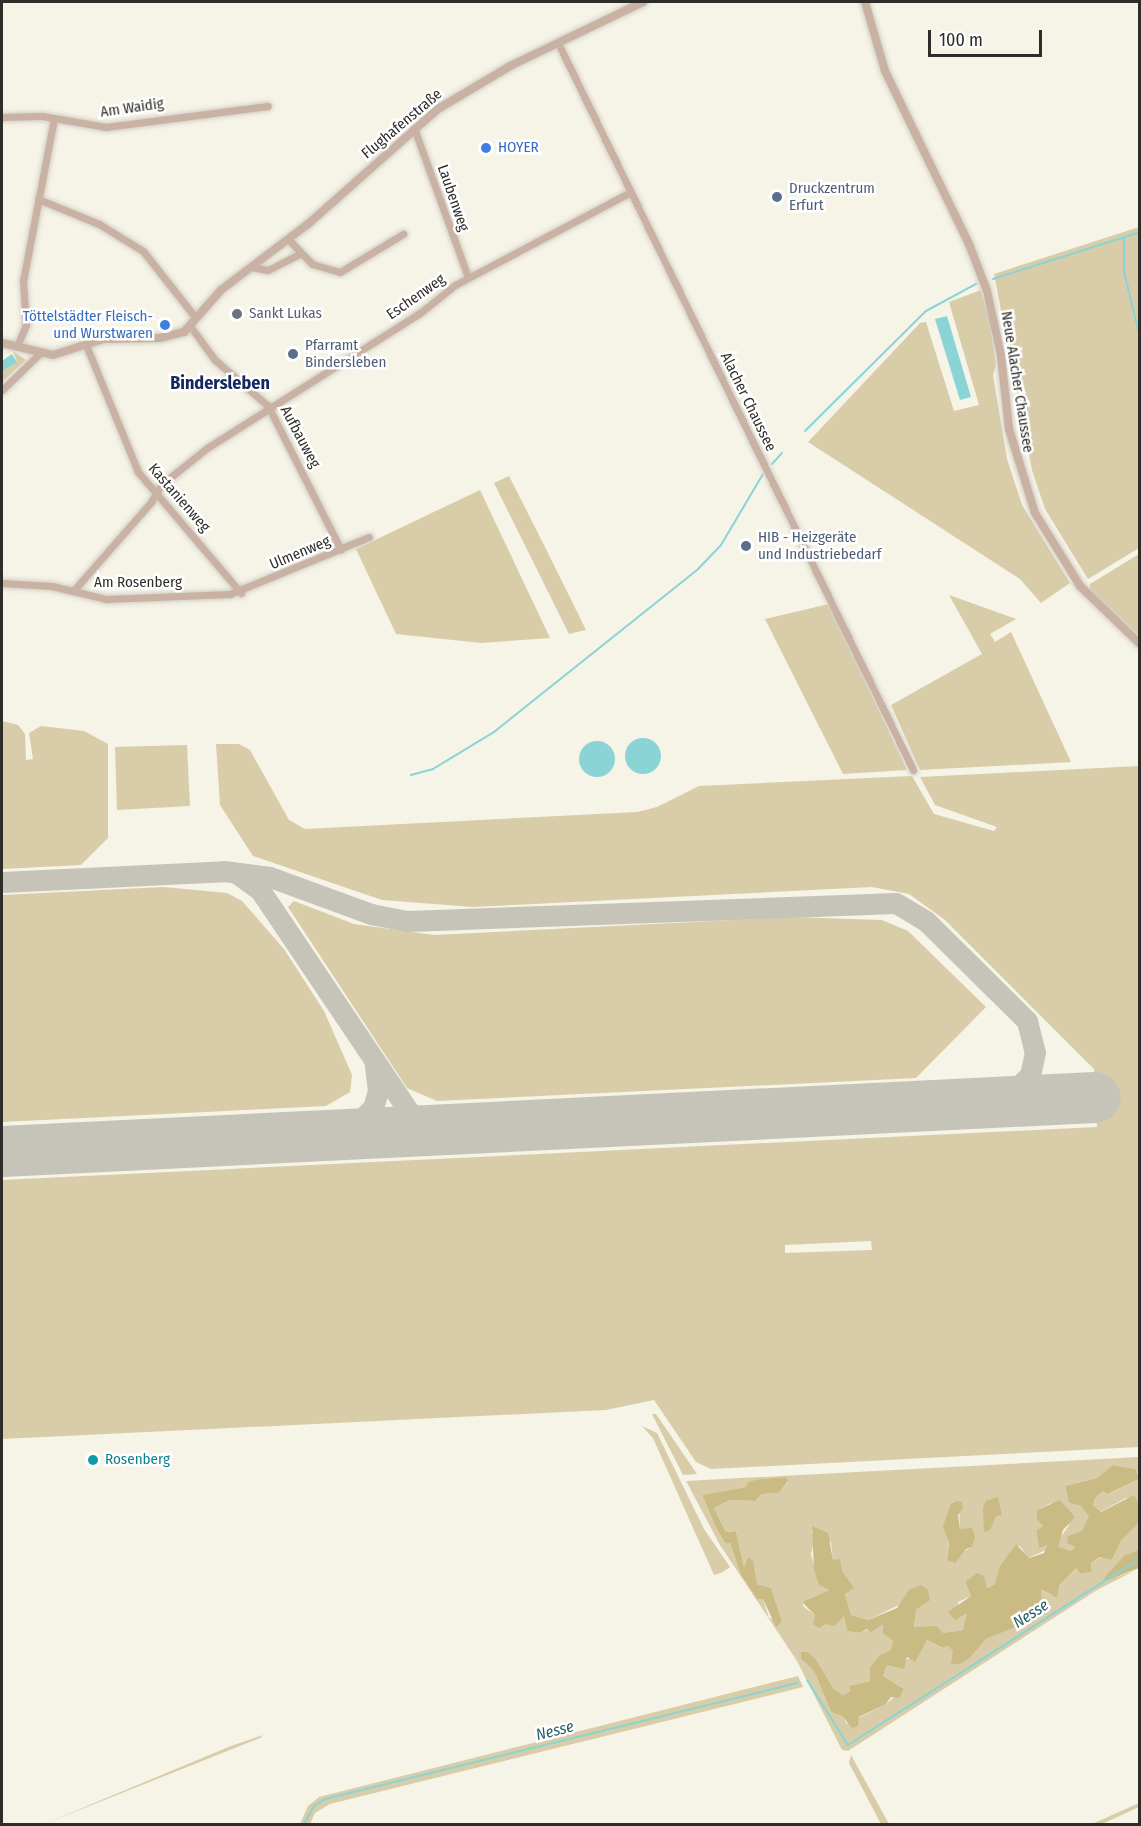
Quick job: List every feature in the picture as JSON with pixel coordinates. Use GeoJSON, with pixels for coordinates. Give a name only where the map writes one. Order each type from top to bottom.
{"type":"FeatureCollection","features":[{"type":"Feature","properties":{"kind":"street","name":"Flughafenstraße"},"geometry":{"type":"LineString","coordinates":[[190,326],[221,290],[289,240],[414,128],[502,70],[559,45],[643,2]]}},
{"type":"Feature","properties":{"kind":"street","name":"Neue Alacher Chaussee"},"geometry":{"type":"LineString","coordinates":[[865,2],[885,71],[969,244],[987,291],[1001,356],[1009,429],[1035,513],[1080,586],[1140,644]]}},
{"type":"Feature","properties":{"kind":"street","name":"Alacher Chaussee"},"geometry":{"type":"LineString","coordinates":[[559,45],[913,770]]}},
{"type":"Feature","properties":{"kind":"street","name":"Am Waidig"},"geometry":{"type":"LineString","coordinates":[[2,117],[54,119],[106,127],[268,106]]}},
{"type":"Feature","properties":{"kind":"street"},"geometry":{"type":"LineString","coordinates":[[17,346],[26,325],[23,281],[54,119]]}},
{"type":"Feature","properties":{"kind":"street","name":"Laubenweg"},"geometry":{"type":"LineString","coordinates":[[414,128],[468,277]]}},
{"type":"Feature","properties":{"kind":"street","name":"Eschenweg"},"geometry":{"type":"LineString","coordinates":[[74,590],[155,493],[207,447],[268,406],[420,314],[468,277],[631,192]]}},
{"type":"Feature","properties":{"kind":"street"},"geometry":{"type":"LineString","coordinates":[[38,199],[99,224],[143,251],[196,318]]}},
{"type":"Feature","properties":{"kind":"street"},"geometry":{"type":"LineString","coordinates":[[289,240],[299,254],[323,270],[340,272],[403,234]]}},
{"type":"Feature","properties":{"kind":"street"},"geometry":{"type":"LineString","coordinates":[[251,267],[268,270],[299,254]]}},
{"type":"Feature","properties":{"kind":"street"},"geometry":{"type":"LineString","coordinates":[[2,343],[39,354],[67,353],[115,337],[172,337],[190,326]]}},
{"type":"Feature","properties":{"kind":"street","name":"Aufbauweg"},"geometry":{"type":"LineString","coordinates":[[190,326],[215,360],[268,406],[341,550]]}},
{"type":"Feature","properties":{"kind":"street","name":"Kastanienweg"},"geometry":{"type":"LineString","coordinates":[[86,345],[131,460],[155,493],[241,593]]}},
{"type":"Feature","properties":{"kind":"street"},"geometry":{"type":"LineString","coordinates":[[2,390],[39,354]]}},
{"type":"Feature","properties":{"kind":"street","name":"Ulmenweg"},"geometry":{"type":"LineString","coordinates":[[241,593],[369,537]]}},
{"type":"Feature","properties":{"kind":"street","name":"Am Rosenberg"},"geometry":{"type":"LineString","coordinates":[[2,583],[74,590],[106,599],[241,593]]}},
{"type":"Feature","properties":{"kind":"shaded area"},"geometry":{"type":"Polygon","coordinates":[[[1139,227],[1139,548],[1088,579],[1045,509],[1032,470],[994,274],[1139,227]]]}},
{"type":"Feature","properties":{"kind":"shaded area"},"geometry":{"type":"Polygon","coordinates":[[[981,290],[990,323],[996,365],[993,375],[1007,459],[1022,505],[1070,583],[1041,603],[1020,579],[808,442],[920,323],[926,322],[954,411],[979,405],[949,302],[981,290]]]}},
{"type":"Feature","properties":{"kind":"shaded area"},"geometry":{"type":"Polygon","coordinates":[[[13,351],[26,360],[2,382],[2,372],[17,362],[13,351]]]}},
{"type":"Feature","properties":{"kind":"shaded area"},"geometry":{"type":"Polygon","coordinates":[[[509,476],[586,630],[569,634],[494,483],[509,476]]]}},
{"type":"Feature","properties":{"kind":"shaded area"},"geometry":{"type":"Polygon","coordinates":[[[480,490],[550,638],[481,643],[396,634],[356,549],[480,490]]]}},
{"type":"Feature","properties":{"kind":"shaded area"},"geometry":{"type":"Polygon","coordinates":[[[1139,554],[1139,636],[1090,591],[1090,584],[1139,554]]]}},
{"type":"Feature","properties":{"kind":"shaded area"},"geometry":{"type":"Polygon","coordinates":[[[949,595],[1016,619],[990,634],[995,642],[1011,632],[1071,762],[920,770],[891,705],[982,654],[949,595]]]}},
{"type":"Feature","properties":{"kind":"shaded area"},"geometry":{"type":"Polygon","coordinates":[[[829,604],[907,770],[843,774],[765,619],[829,604]]]}},
{"type":"Feature","properties":{"kind":"shaded area"},"geometry":{"type":"Polygon","coordinates":[[[2,721],[18,725],[25,734],[26,760],[33,759],[29,733],[41,726],[84,731],[108,744],[108,838],[81,865],[2,869],[2,721]]]}},
{"type":"Feature","properties":{"kind":"shaded area"},"geometry":{"type":"Polygon","coordinates":[[[216,744],[239,744],[250,750],[289,820],[305,829],[637,812],[657,807],[699,786],[912,776],[934,814],[994,831],[997,827],[935,805],[920,777],[1139,766],[1139,1447],[711,1469],[696,1462],[654,1400],[606,1410],[2,1439],[2,1180],[1097,1127],[1094,1069],[945,920],[909,894],[872,887],[473,907],[382,900],[253,856],[220,805],[216,744]],[[871,1241],[785,1245],[785,1253],[872,1250],[871,1241]]]}},
{"type":"Feature","properties":{"kind":"shaded area"},"geometry":{"type":"Polygon","coordinates":[[[187,745],[190,806],[117,810],[115,747],[187,745]]]}},
{"type":"Feature","properties":{"kind":"shaded area"},"geometry":{"type":"Polygon","coordinates":[[[164,887],[227,893],[242,901],[284,949],[324,1011],[352,1075],[350,1092],[326,1106],[2,1122],[2,895],[164,887]]]}},
{"type":"Feature","properties":{"kind":"shaded area"},"geometry":{"type":"Polygon","coordinates":[[[294,901],[354,924],[434,935],[792,917],[882,920],[908,931],[986,1007],[916,1078],[437,1101],[407,1088],[288,907],[294,901]]]}},
{"type":"Feature","properties":{"kind":"shaded area"},"geometry":{"type":"Polygon","coordinates":[[[652,1414],[656,1414],[697,1474],[683,1475],[652,1414]]]}},
{"type":"Feature","properties":{"kind":"shaded area"},"geometry":{"type":"Polygon","coordinates":[[[642,1426],[657,1433],[704,1529],[730,1567],[721,1573],[714,1575],[653,1438],[642,1426]]]}},
{"type":"Feature","properties":{"kind":"shaded area"},"geometry":{"type":"Polygon","coordinates":[[[1139,1457],[1139,1476],[1136,1469],[1114,1465],[1097,1478],[1065,1486],[1069,1503],[1081,1506],[1090,1516],[1082,1531],[1070,1544],[1075,1547],[1071,1551],[1058,1548],[1058,1541],[1069,1525],[1051,1503],[1037,1510],[1043,1526],[1036,1532],[1039,1547],[1047,1545],[1046,1550],[1028,1558],[1020,1546],[1015,1547],[995,1584],[987,1588],[985,1582],[974,1577],[965,1582],[971,1596],[958,1602],[960,1618],[967,1614],[969,1616],[963,1630],[943,1633],[914,1627],[916,1610],[924,1604],[903,1603],[868,1620],[851,1615],[845,1594],[847,1579],[833,1561],[831,1542],[811,1531],[815,1538],[811,1554],[819,1584],[831,1590],[802,1602],[804,1607],[826,1623],[844,1615],[847,1631],[860,1633],[883,1623],[893,1641],[892,1650],[880,1655],[870,1667],[870,1681],[849,1686],[850,1693],[843,1695],[833,1688],[816,1659],[801,1659],[814,1671],[831,1712],[842,1716],[847,1724],[886,1704],[904,1689],[883,1676],[887,1665],[898,1665],[918,1653],[927,1640],[941,1648],[948,1646],[963,1660],[970,1658],[986,1639],[1005,1631],[1026,1611],[1037,1613],[1043,1603],[1038,1599],[1041,1589],[1051,1595],[1077,1567],[1081,1574],[1091,1572],[1091,1563],[1101,1557],[1112,1560],[1121,1541],[1139,1521],[1139,1550],[1110,1572],[1117,1577],[1134,1571],[1097,1590],[848,1751],[842,1750],[797,1661],[720,1545],[686,1481],[1139,1457]],[[786,1477],[760,1479],[746,1487],[702,1495],[716,1528],[725,1543],[730,1543],[741,1575],[757,1599],[763,1599],[769,1618],[782,1621],[771,1588],[757,1584],[748,1558],[744,1567],[736,1531],[726,1532],[714,1508],[730,1500],[755,1501],[762,1494],[779,1493],[788,1482],[786,1477]],[[959,1510],[951,1513],[947,1560],[972,1547],[966,1529],[960,1529],[959,1510]]]}},
{"type":"Feature","properties":{"kind":"shaded area"},"geometry":{"type":"Polygon","coordinates":[[[1113,1465],[1136,1469],[1139,1479],[1108,1494],[1103,1491],[1095,1498],[1093,1506],[1101,1512],[1134,1495],[1139,1505],[1140,1521],[1121,1541],[1112,1560],[1100,1557],[1091,1563],[1091,1572],[1081,1574],[1076,1568],[1059,1586],[1057,1598],[1041,1589],[1042,1611],[1026,1611],[1023,1624],[986,1639],[970,1658],[959,1664],[951,1664],[953,1651],[948,1646],[942,1648],[927,1640],[915,1662],[907,1657],[904,1669],[887,1665],[883,1676],[904,1689],[899,1698],[891,1697],[886,1704],[859,1717],[858,1726],[852,1728],[842,1716],[831,1712],[814,1671],[801,1659],[801,1652],[807,1652],[816,1659],[833,1688],[843,1695],[850,1692],[849,1686],[870,1681],[870,1667],[880,1655],[891,1650],[893,1641],[883,1633],[883,1624],[871,1632],[867,1629],[860,1633],[847,1631],[844,1616],[834,1626],[826,1624],[819,1628],[813,1624],[815,1615],[802,1602],[830,1590],[819,1585],[814,1570],[812,1526],[828,1533],[833,1560],[840,1559],[842,1571],[854,1588],[845,1594],[851,1615],[868,1620],[897,1608],[909,1590],[921,1585],[928,1590],[930,1600],[916,1610],[914,1627],[936,1626],[943,1633],[963,1630],[967,1614],[955,1620],[948,1612],[971,1596],[965,1582],[977,1573],[984,1576],[987,1588],[995,1584],[1000,1566],[1016,1544],[1029,1558],[1044,1553],[1047,1545],[1039,1548],[1036,1531],[1043,1526],[1037,1519],[1037,1510],[1060,1500],[1075,1517],[1063,1530],[1058,1547],[1071,1551],[1075,1547],[1067,1543],[1068,1536],[1082,1531],[1089,1516],[1081,1506],[1069,1503],[1065,1486],[1097,1478],[1113,1465]]]}},
{"type":"Feature","properties":{"kind":"shaded area"},"geometry":{"type":"Polygon","coordinates":[[[786,1477],[788,1481],[779,1493],[762,1494],[755,1501],[730,1500],[714,1508],[726,1532],[736,1531],[744,1567],[748,1557],[753,1561],[757,1584],[771,1588],[782,1621],[776,1627],[763,1599],[757,1599],[741,1575],[730,1543],[725,1543],[716,1528],[702,1495],[746,1487],[748,1482],[760,1479],[786,1477]]]}},
{"type":"Feature","properties":{"kind":"shaded area"},"geometry":{"type":"Polygon","coordinates":[[[1139,1479],[1139,1505],[1126,1498],[1100,1512],[1093,1506],[1095,1498],[1103,1491],[1109,1494],[1139,1479]]]}},
{"type":"Feature","properties":{"kind":"shaded area"},"geometry":{"type":"Polygon","coordinates":[[[998,1497],[1002,1515],[996,1516],[990,1530],[984,1532],[983,1508],[986,1501],[998,1497]]]}},
{"type":"Feature","properties":{"kind":"shaded area"},"geometry":{"type":"Polygon","coordinates":[[[957,1501],[962,1502],[963,1508],[958,1515],[960,1529],[972,1528],[975,1536],[972,1547],[966,1549],[955,1563],[947,1560],[949,1543],[943,1526],[951,1504],[957,1501]]]}},
{"type":"Feature","properties":{"kind":"shaded area"},"geometry":{"type":"Polygon","coordinates":[[[1139,1550],[1139,1568],[1106,1581],[1104,1578],[1124,1556],[1139,1550]]]}},
{"type":"Feature","properties":{"kind":"shaded area"},"geometry":{"type":"Polygon","coordinates":[[[798,1676],[803,1687],[330,1804],[315,1813],[310,1824],[300,1824],[308,1806],[319,1797],[798,1676]]]}},
{"type":"Feature","properties":{"kind":"shaded area"},"geometry":{"type":"Polygon","coordinates":[[[263,1735],[260,1738],[44,1824],[231,1746],[263,1735]]]}},
{"type":"Feature","properties":{"kind":"shaded area"},"geometry":{"type":"Polygon","coordinates":[[[851,1755],[889,1824],[881,1824],[849,1763],[851,1755]]]}},
{"type":"Feature","properties":{"kind":"shaded area"},"geometry":{"type":"Polygon","coordinates":[[[1139,1803],[1139,1807],[1102,1824],[1092,1824],[1139,1803]]]}},
{"type":"Feature","properties":{"kind":"water"},"geometry":{"type":"Polygon","coordinates":[[[947,316],[971,397],[960,400],[935,319],[947,316]]]}},
{"type":"Feature","properties":{"kind":"water"},"geometry":{"type":"Polygon","coordinates":[[[12,354],[17,362],[2,372],[2,361],[12,354]]]}},
{"type":"Feature","properties":{"kind":"water"},"geometry":{"type":"Polygon","coordinates":[[[643,738],[655,744],[661,756],[655,768],[643,774],[631,768],[625,756],[631,744],[643,738]]]}},
{"type":"Feature","properties":{"kind":"water"},"geometry":{"type":"Polygon","coordinates":[[[597,741],[609,747],[615,759],[609,771],[597,777],[585,771],[579,759],[585,747],[597,741]]]}},
{"type":"Feature","properties":{"kind":"waterway"},"geometry":{"type":"LineString","coordinates":[[993,279],[1140,232]]}},
{"type":"Feature","properties":{"kind":"waterway"},"geometry":{"type":"LineString","coordinates":[[1124,237],[1124,272],[1140,337]]}},
{"type":"Feature","properties":{"kind":"waterway"},"geometry":{"type":"LineString","coordinates":[[805,431],[926,311],[976,284]]}},
{"type":"Feature","properties":{"kind":"waterway"},"geometry":{"type":"LineString","coordinates":[[772,464],[782,453]]}},
{"type":"Feature","properties":{"kind":"waterway"},"geometry":{"type":"LineString","coordinates":[[411,775],[433,769],[494,732],[698,569],[721,545],[763,474]]}},
{"type":"Feature","properties":{"kind":"waterway","name":"Nesse"},"geometry":{"type":"LineString","coordinates":[[807,1680],[848,1745],[1140,1558]]}},
{"type":"Feature","properties":{"kind":"waterway","name":"Nesse"},"geometry":{"type":"LineString","coordinates":[[304,1824],[314,1806],[325,1799],[798,1683]]}},
{"type":"Feature","properties":{"kind":"taxiway"},"geometry":{"type":"LineString","coordinates":[[2,882],[224,871],[270,877],[371,914],[408,921],[896,903],[926,921],[1027,1021],[1035,1052],[1030,1075],[1007,1097],[984,1103]]}},
{"type":"Feature","properties":{"kind":"taxiway"},"geometry":{"type":"LineString","coordinates":[[239,875],[260,890],[409,1112],[432,1127],[474,1128]]}},
{"type":"Feature","properties":{"kind":"taxiway"},"geometry":{"type":"LineString","coordinates":[[327,1135],[352,1128],[373,1108],[378,1091],[375,1066]]}},
{"type":"Feature","properties":{"kind":"taxiway"},"geometry":{"type":"LineString","coordinates":[[2,1149],[16,1150]]}},
{"type":"Feature","properties":{"kind":"runway"},"geometry":{"type":"LineString","coordinates":[[2,1151],[1095,1097]]}},
{"type":"Feature","properties":{"kind":"place","name":"HOYER"},"geometry":{"type":"Point","coordinates":[486,148]}},
{"type":"Feature","properties":{"kind":"place","name":"Druckzentrum Erfurt"},"geometry":{"type":"Point","coordinates":[777,197]}},
{"type":"Feature","properties":{"kind":"place","name":"Sankt Lukas"},"geometry":{"type":"Point","coordinates":[237,314]}},
{"type":"Feature","properties":{"kind":"place","name":"Töttelstädter Fleisch- und Wurstwaren"},"geometry":{"type":"Point","coordinates":[165,325]}},
{"type":"Feature","properties":{"kind":"place","name":"Pfarramt Bindersleben"},"geometry":{"type":"Point","coordinates":[293,354]}},
{"type":"Feature","properties":{"kind":"place","name":"HIB - Heizgeräte und Industriebedarf"},"geometry":{"type":"Point","coordinates":[746,546]}},
{"type":"Feature","properties":{"kind":"place","name":"Rosenberg"},"geometry":{"type":"Point","coordinates":[93,1460]}},
{"type":"Feature","properties":{"kind":"district","name":"Bindersleben"},"geometry":{"type":"Point","coordinates":[220,383]}}]}
